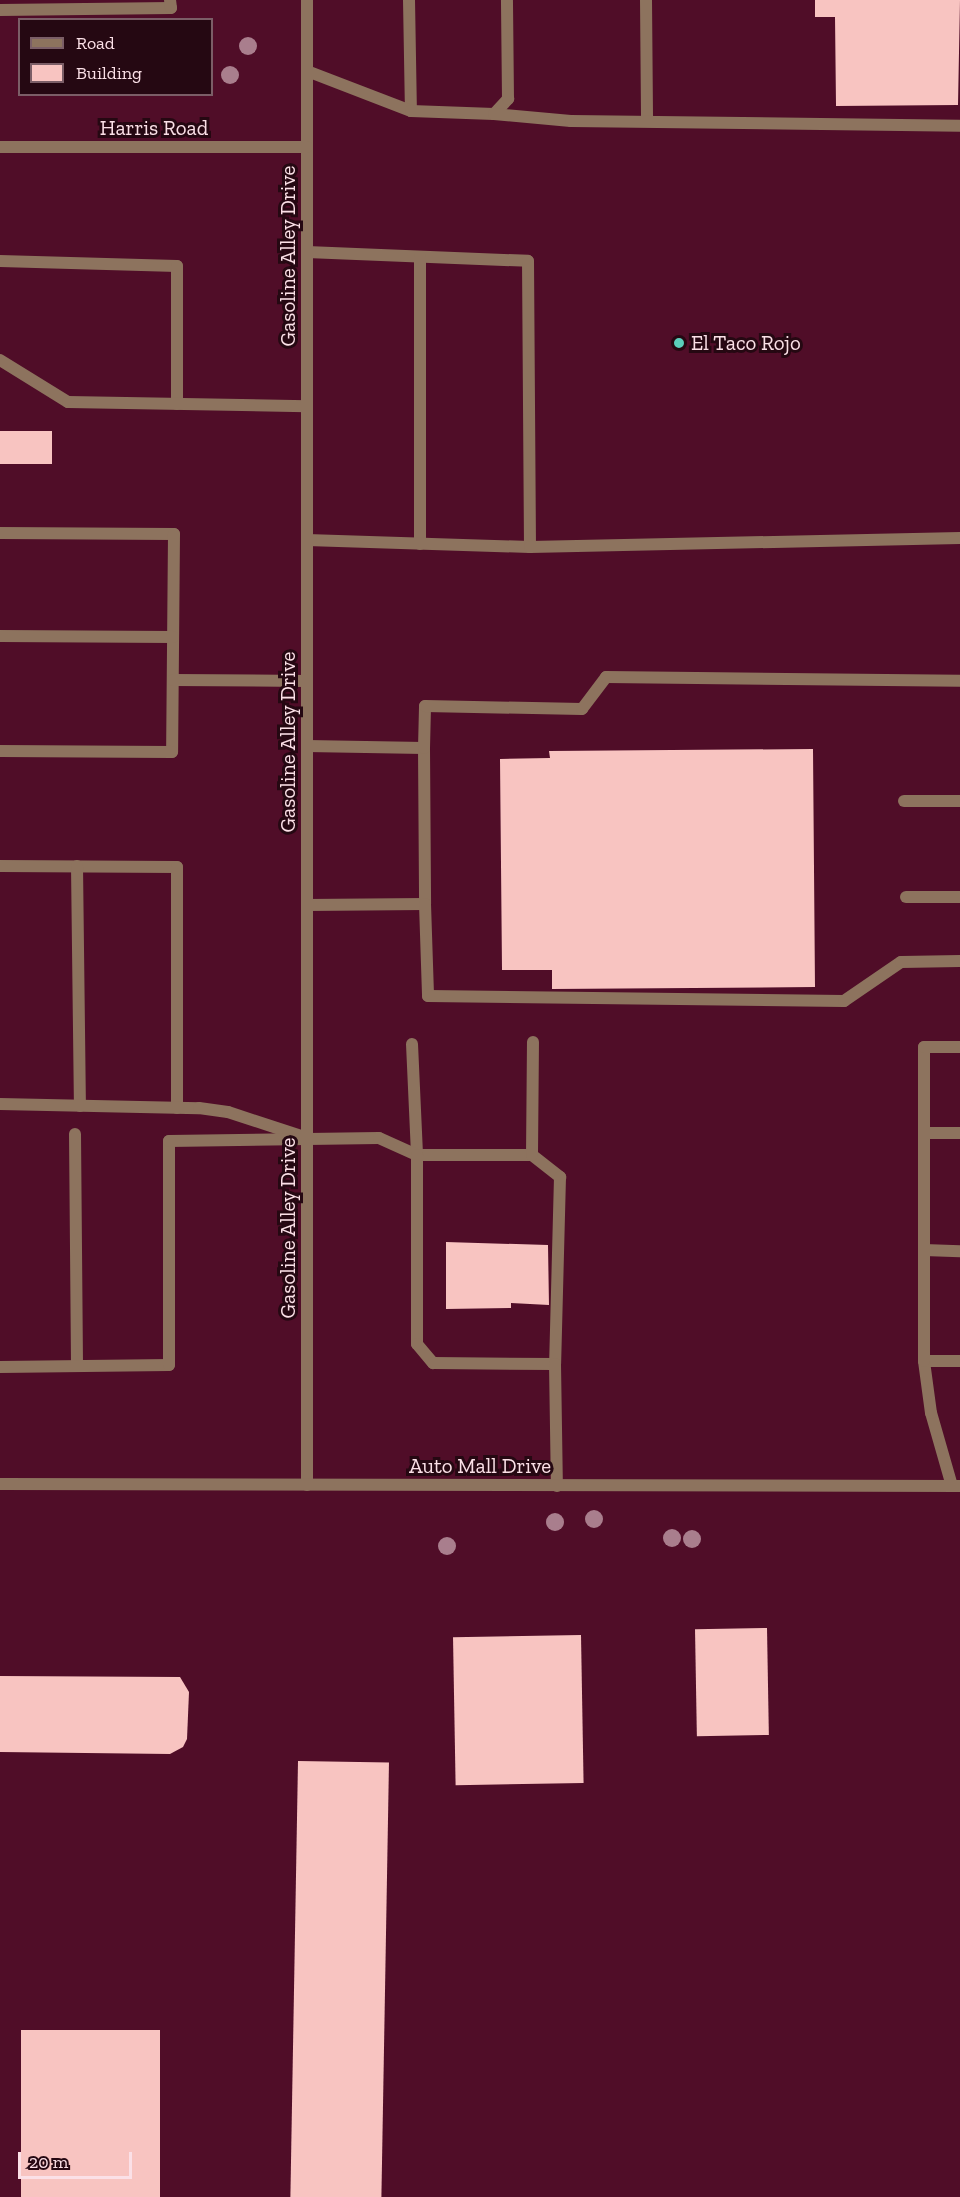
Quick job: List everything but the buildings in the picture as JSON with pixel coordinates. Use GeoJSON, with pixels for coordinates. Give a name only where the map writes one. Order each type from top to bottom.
{"type":"FeatureCollection","features":[{"type":"Feature","properties":{"kind":"street"},"geometry":{"type":"LineString","coordinates":[[0,9],[171,8],[170,0]]}},
{"type":"Feature","properties":{"kind":"street","name":"Gasoline Alley Drive"},"geometry":{"type":"LineString","coordinates":[[307,0],[307,1485]]}},
{"type":"Feature","properties":{"kind":"street"},"geometry":{"type":"LineString","coordinates":[[410,0],[411,111]]}},
{"type":"Feature","properties":{"kind":"street"},"geometry":{"type":"LineString","coordinates":[[494,114],[508,99],[507,0]]}},
{"type":"Feature","properties":{"kind":"street"},"geometry":{"type":"LineString","coordinates":[[646,0],[647,121]]}},
{"type":"Feature","properties":{"kind":"street"},"geometry":{"type":"LineString","coordinates":[[307,71],[411,111],[647,121],[960,126]]}},
{"type":"Feature","properties":{"kind":"street","name":"Harris Road"},"geometry":{"type":"LineString","coordinates":[[0,147],[307,147]]}},
{"type":"Feature","properties":{"kind":"street"},"geometry":{"type":"LineString","coordinates":[[307,252],[528,261],[530,547]]}},
{"type":"Feature","properties":{"kind":"street"},"geometry":{"type":"LineString","coordinates":[[420,257],[420,544]]}},
{"type":"Feature","properties":{"kind":"street"},"geometry":{"type":"LineString","coordinates":[[0,261],[177,266],[177,404]]}},
{"type":"Feature","properties":{"kind":"street"},"geometry":{"type":"LineString","coordinates":[[0,360],[68,402],[307,406]]}},
{"type":"Feature","properties":{"kind":"street"},"geometry":{"type":"LineString","coordinates":[[0,533],[174,534],[172,752],[0,751]]}},
{"type":"Feature","properties":{"kind":"street"},"geometry":{"type":"LineString","coordinates":[[307,540],[530,547],[960,538]]}},
{"type":"Feature","properties":{"kind":"street"},"geometry":{"type":"LineString","coordinates":[[0,636],[173,637]]}},
{"type":"Feature","properties":{"kind":"street"},"geometry":{"type":"LineString","coordinates":[[960,681],[606,677],[582,709],[425,706],[424,748],[428,996],[844,1001],[902,962],[960,961]]}},
{"type":"Feature","properties":{"kind":"street"},"geometry":{"type":"LineString","coordinates":[[173,680],[307,681]]}},
{"type":"Feature","properties":{"kind":"street"},"geometry":{"type":"LineString","coordinates":[[307,746],[424,748]]}},
{"type":"Feature","properties":{"kind":"street"},"geometry":{"type":"LineString","coordinates":[[904,801],[960,801]]}},
{"type":"Feature","properties":{"kind":"street"},"geometry":{"type":"LineString","coordinates":[[0,866],[177,867],[177,1108]]}},
{"type":"Feature","properties":{"kind":"street"},"geometry":{"type":"LineString","coordinates":[[77,866],[80,1106]]}},
{"type":"Feature","properties":{"kind":"street"},"geometry":{"type":"LineString","coordinates":[[906,897],[960,897]]}},
{"type":"Feature","properties":{"kind":"street"},"geometry":{"type":"LineString","coordinates":[[307,905],[425,904]]}},
{"type":"Feature","properties":{"kind":"street"},"geometry":{"type":"LineString","coordinates":[[532,1155],[533,1042]]}},
{"type":"Feature","properties":{"kind":"street"},"geometry":{"type":"LineString","coordinates":[[412,1044],[417,1155],[417,1344],[433,1363],[555,1364]]}},
{"type":"Feature","properties":{"kind":"street"},"geometry":{"type":"LineString","coordinates":[[956,1486],[931,1413],[924,1361],[924,1047],[960,1047]]}},
{"type":"Feature","properties":{"kind":"street"},"geometry":{"type":"LineString","coordinates":[[0,1104],[177,1108],[228,1112],[307,1138]]}},
{"type":"Feature","properties":{"kind":"street"},"geometry":{"type":"LineString","coordinates":[[924,1133],[960,1133]]}},
{"type":"Feature","properties":{"kind":"street"},"geometry":{"type":"LineString","coordinates":[[75,1134],[77,1366]]}},
{"type":"Feature","properties":{"kind":"street"},"geometry":{"type":"LineString","coordinates":[[0,1367],[169,1365],[169,1141],[379,1138],[417,1155],[532,1155],[561,1177],[555,1364],[557,1486]]}},
{"type":"Feature","properties":{"kind":"street"},"geometry":{"type":"LineString","coordinates":[[924,1250],[960,1251]]}},
{"type":"Feature","properties":{"kind":"street"},"geometry":{"type":"LineString","coordinates":[[924,1361],[960,1361]]}},
{"type":"Feature","properties":{"kind":"street","name":"Auto Mall Drive"},"geometry":{"type":"LineString","coordinates":[[0,1485],[956,1486]]}},
{"type":"Feature","properties":{"kind":"place","name":"El Taco Rojo"},"geometry":{"type":"Point","coordinates":[679,343]}}]}
